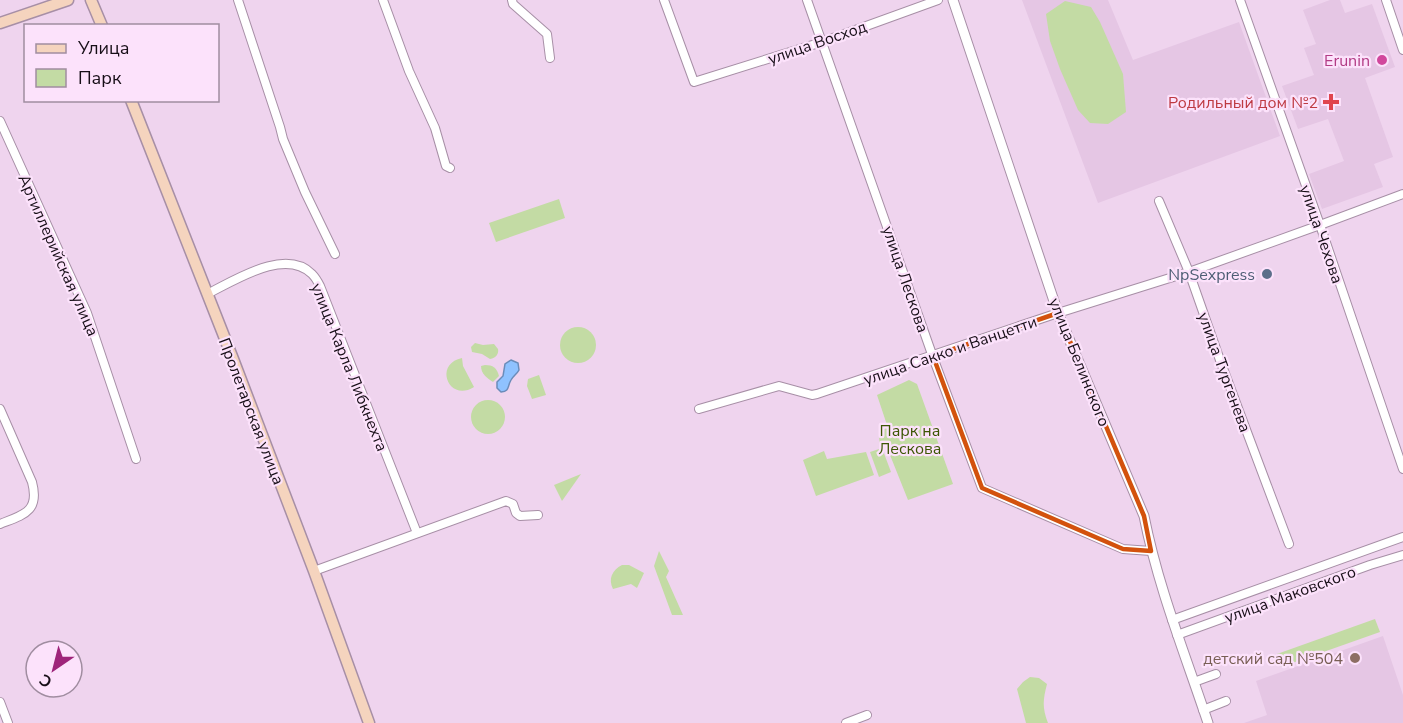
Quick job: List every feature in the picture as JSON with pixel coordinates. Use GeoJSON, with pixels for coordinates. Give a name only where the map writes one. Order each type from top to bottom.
{"type":"FeatureCollection","features":[{"type":"Feature","properties":{"kind":"main road"},"geometry":{"type":"LineString","coordinates":[[0,23],[68,0]]}},
{"type":"Feature","properties":{"kind":"main road"},"geometry":{"type":"LineString","coordinates":[[92,0],[101,24]]}},
{"type":"Feature","properties":{"kind":"main road","name":"Пролетарская улица"},"geometry":{"type":"LineString","coordinates":[[132,102],[314,571],[369,723]]}},
{"type":"Feature","properties":{"kind":"street"},"geometry":{"type":"LineString","coordinates":[[237,0],[283,139],[335,254]]}},
{"type":"Feature","properties":{"kind":"street"},"geometry":{"type":"LineString","coordinates":[[383,0],[409,71],[435,128],[447,166],[450,168]]}},
{"type":"Feature","properties":{"kind":"street"},"geometry":{"type":"LineString","coordinates":[[512,0],[513,4],[548,34],[550,58]]}},
{"type":"Feature","properties":{"kind":"street","name":"улица Восход"},"geometry":{"type":"LineString","coordinates":[[664,0],[694,82],[822,42],[938,0]]}},
{"type":"Feature","properties":{"kind":"street","name":"улица Лескова"},"geometry":{"type":"LineString","coordinates":[[807,0],[982,488],[1123,549],[1151,551]]}},
{"type":"Feature","properties":{"kind":"street","name":"улица Белинского"},"geometry":{"type":"LineString","coordinates":[[953,0],[1058,313],[1144,516],[1151,551],[1172,620],[1208,723]]}},
{"type":"Feature","properties":{"kind":"street","name":"улица Чехова"},"geometry":{"type":"LineString","coordinates":[[1240,0],[1403,469]]}},
{"type":"Feature","properties":{"kind":"street"},"geometry":{"type":"LineString","coordinates":[[1386,0],[1403,50]]}},
{"type":"Feature","properties":{"kind":"street","name":"Артиллерийская улица"},"geometry":{"type":"LineString","coordinates":[[0,121],[87,313],[136,459]]}},
{"type":"Feature","properties":{"kind":"street","name":"улица Сакко и Ванцетти"},"geometry":{"type":"LineString","coordinates":[[699,409],[779,386],[813,395],[817,394],[1058,313],[1189,272],[1403,194]]}},
{"type":"Feature","properties":{"kind":"street","name":"улица Тургенева"},"geometry":{"type":"LineString","coordinates":[[1159,201],[1189,272],[1290,544]]}},
{"type":"Feature","properties":{"kind":"street","name":"улица Карла Либкнехта"},"geometry":{"type":"LineString","coordinates":[[207,294],[258,269],[287,263],[300,266],[311,273],[320,286],[417,533]]}},
{"type":"Feature","properties":{"kind":"street"},"geometry":{"type":"LineString","coordinates":[[0,409],[32,482],[35,495],[31,507],[24,514],[0,524]]}},
{"type":"Feature","properties":{"kind":"street"},"geometry":{"type":"LineString","coordinates":[[314,571],[506,501],[513,504],[516,513],[520,516],[538,514]]}},
{"type":"Feature","properties":{"kind":"street"},"geometry":{"type":"LineString","coordinates":[[1172,620],[1403,537]]}},
{"type":"Feature","properties":{"kind":"street","name":"улица Маковского"},"geometry":{"type":"LineString","coordinates":[[1177,635],[1403,555]]}},
{"type":"Feature","properties":{"kind":"street"},"geometry":{"type":"LineString","coordinates":[[1194,682],[1216,674]]}},
{"type":"Feature","properties":{"kind":"street"},"geometry":{"type":"LineString","coordinates":[[1203,710],[1226,701]]}},
{"type":"Feature","properties":{"kind":"street"},"geometry":{"type":"LineString","coordinates":[[0,702],[8,723]]}},
{"type":"Feature","properties":{"kind":"street"},"geometry":{"type":"LineString","coordinates":[[846,723],[867,715]]}},
{"type":"Feature","properties":{"kind":"highlighted area"},"geometry":{"type":"Polygon","coordinates":[[[1058,313],[1144,516],[1151,551],[1123,549],[982,488],[933,356],[1058,313]]]}},
{"type":"Feature","properties":{"kind":"shaded area"},"geometry":{"type":"Polygon","coordinates":[[[1022,0],[1108,0],[1133,60],[1239,22],[1280,136],[1098,203],[1022,0]]]}},
{"type":"Feature","properties":{"kind":"shaded area","name":"Родильный дом №2"},"geometry":{"type":"Polygon","coordinates":[[[1330,0],[1340,0],[1345,13],[1372,4],[1395,67],[1365,78],[1393,157],[1374,164],[1383,187],[1322,209],[1309,174],[1344,161],[1328,119],[1298,129],[1282,86],[1314,75],[1304,48],[1316,44],[1303,10],[1330,0]]]}},
{"type":"Feature","properties":{"kind":"shaded area","name":"детский сад №504"},"geometry":{"type":"Polygon","coordinates":[[[1383,636],[1403,695],[1403,723],[1244,723],[1267,715],[1256,681],[1383,636]]]}},
{"type":"Feature","properties":{"kind":"green space"},"geometry":{"type":"Polygon","coordinates":[[[1065,1],[1091,7],[1123,74],[1126,112],[1108,124],[1090,123],[1078,110],[1050,41],[1046,14],[1065,1]]]}},
{"type":"Feature","properties":{"kind":"green space"},"geometry":{"type":"Polygon","coordinates":[[[559,199],[565,218],[496,242],[489,223],[559,199]]]}},
{"type":"Feature","properties":{"kind":"green space"},"geometry":{"type":"Polygon","coordinates":[[[578,327],[590,333],[596,345],[590,357],[578,363],[566,357],[560,345],[566,333],[578,327]]]}},
{"type":"Feature","properties":{"kind":"green space"},"geometry":{"type":"Polygon","coordinates":[[[475,343],[494,344],[498,349],[497,354],[490,359],[472,352],[471,347],[475,343]]]}},
{"type":"Feature","properties":{"kind":"green space"},"geometry":{"type":"Polygon","coordinates":[[[462,358],[463,366],[474,387],[465,391],[452,386],[446,374],[453,362],[462,358]]]}},
{"type":"Feature","properties":{"kind":"green space"},"geometry":{"type":"Polygon","coordinates":[[[481,366],[492,366],[497,371],[499,376],[493,382],[482,371],[481,366]]]}},
{"type":"Feature","properties":{"kind":"green space"},"geometry":{"type":"Polygon","coordinates":[[[539,375],[546,395],[532,399],[527,386],[528,379],[539,375]]]}},
{"type":"Feature","properties":{"kind":"green space","name":"Парк на Лескова"},"geometry":{"type":"Polygon","coordinates":[[[909,380],[917,384],[953,484],[908,500],[886,445],[880,445],[879,437],[887,425],[877,395],[909,380]]]}},
{"type":"Feature","properties":{"kind":"green space"},"geometry":{"type":"Polygon","coordinates":[[[488,400],[500,405],[505,417],[500,429],[488,434],[476,429],[471,417],[476,405],[488,400]]]}},
{"type":"Feature","properties":{"kind":"green space"},"geometry":{"type":"Polygon","coordinates":[[[882,448],[891,472],[879,477],[870,452],[882,448]]]}},
{"type":"Feature","properties":{"kind":"green space"},"geometry":{"type":"Polygon","coordinates":[[[824,451],[827,459],[866,452],[874,475],[816,496],[803,460],[824,451]]]}},
{"type":"Feature","properties":{"kind":"green space"},"geometry":{"type":"Polygon","coordinates":[[[581,474],[562,501],[554,485],[581,474]]]}},
{"type":"Feature","properties":{"kind":"green space"},"geometry":{"type":"Polygon","coordinates":[[[659,551],[669,571],[666,577],[683,615],[672,615],[654,566],[659,551]]]}},
{"type":"Feature","properties":{"kind":"green space"},"geometry":{"type":"Polygon","coordinates":[[[622,565],[629,565],[644,573],[637,588],[631,584],[613,589],[612,575],[622,565]]]}},
{"type":"Feature","properties":{"kind":"green space"},"geometry":{"type":"Polygon","coordinates":[[[1375,619],[1380,632],[1281,667],[1277,654],[1375,619]]]}},
{"type":"Feature","properties":{"kind":"green space"},"geometry":{"type":"Polygon","coordinates":[[[1030,677],[1039,678],[1047,684],[1044,704],[1048,723],[1026,723],[1017,689],[1030,677]]]}},
{"type":"Feature","properties":{"kind":"water"},"geometry":{"type":"Polygon","coordinates":[[[511,360],[518,363],[519,370],[507,390],[501,392],[497,388],[497,382],[503,376],[505,364],[511,360]]]}},
{"type":"Feature","properties":{"kind":"place","name":"Erunin"},"geometry":{"type":"Point","coordinates":[1382,60]}},
{"type":"Feature","properties":{"kind":"place","name":"Родильный дом №2"},"geometry":{"type":"Point","coordinates":[1331,102]}},
{"type":"Feature","properties":{"kind":"place","name":"NpSexpress"},"geometry":{"type":"Point","coordinates":[1267,274]}},
{"type":"Feature","properties":{"kind":"place","name":"детский сад №504"},"geometry":{"type":"Point","coordinates":[1355,658]}}]}
